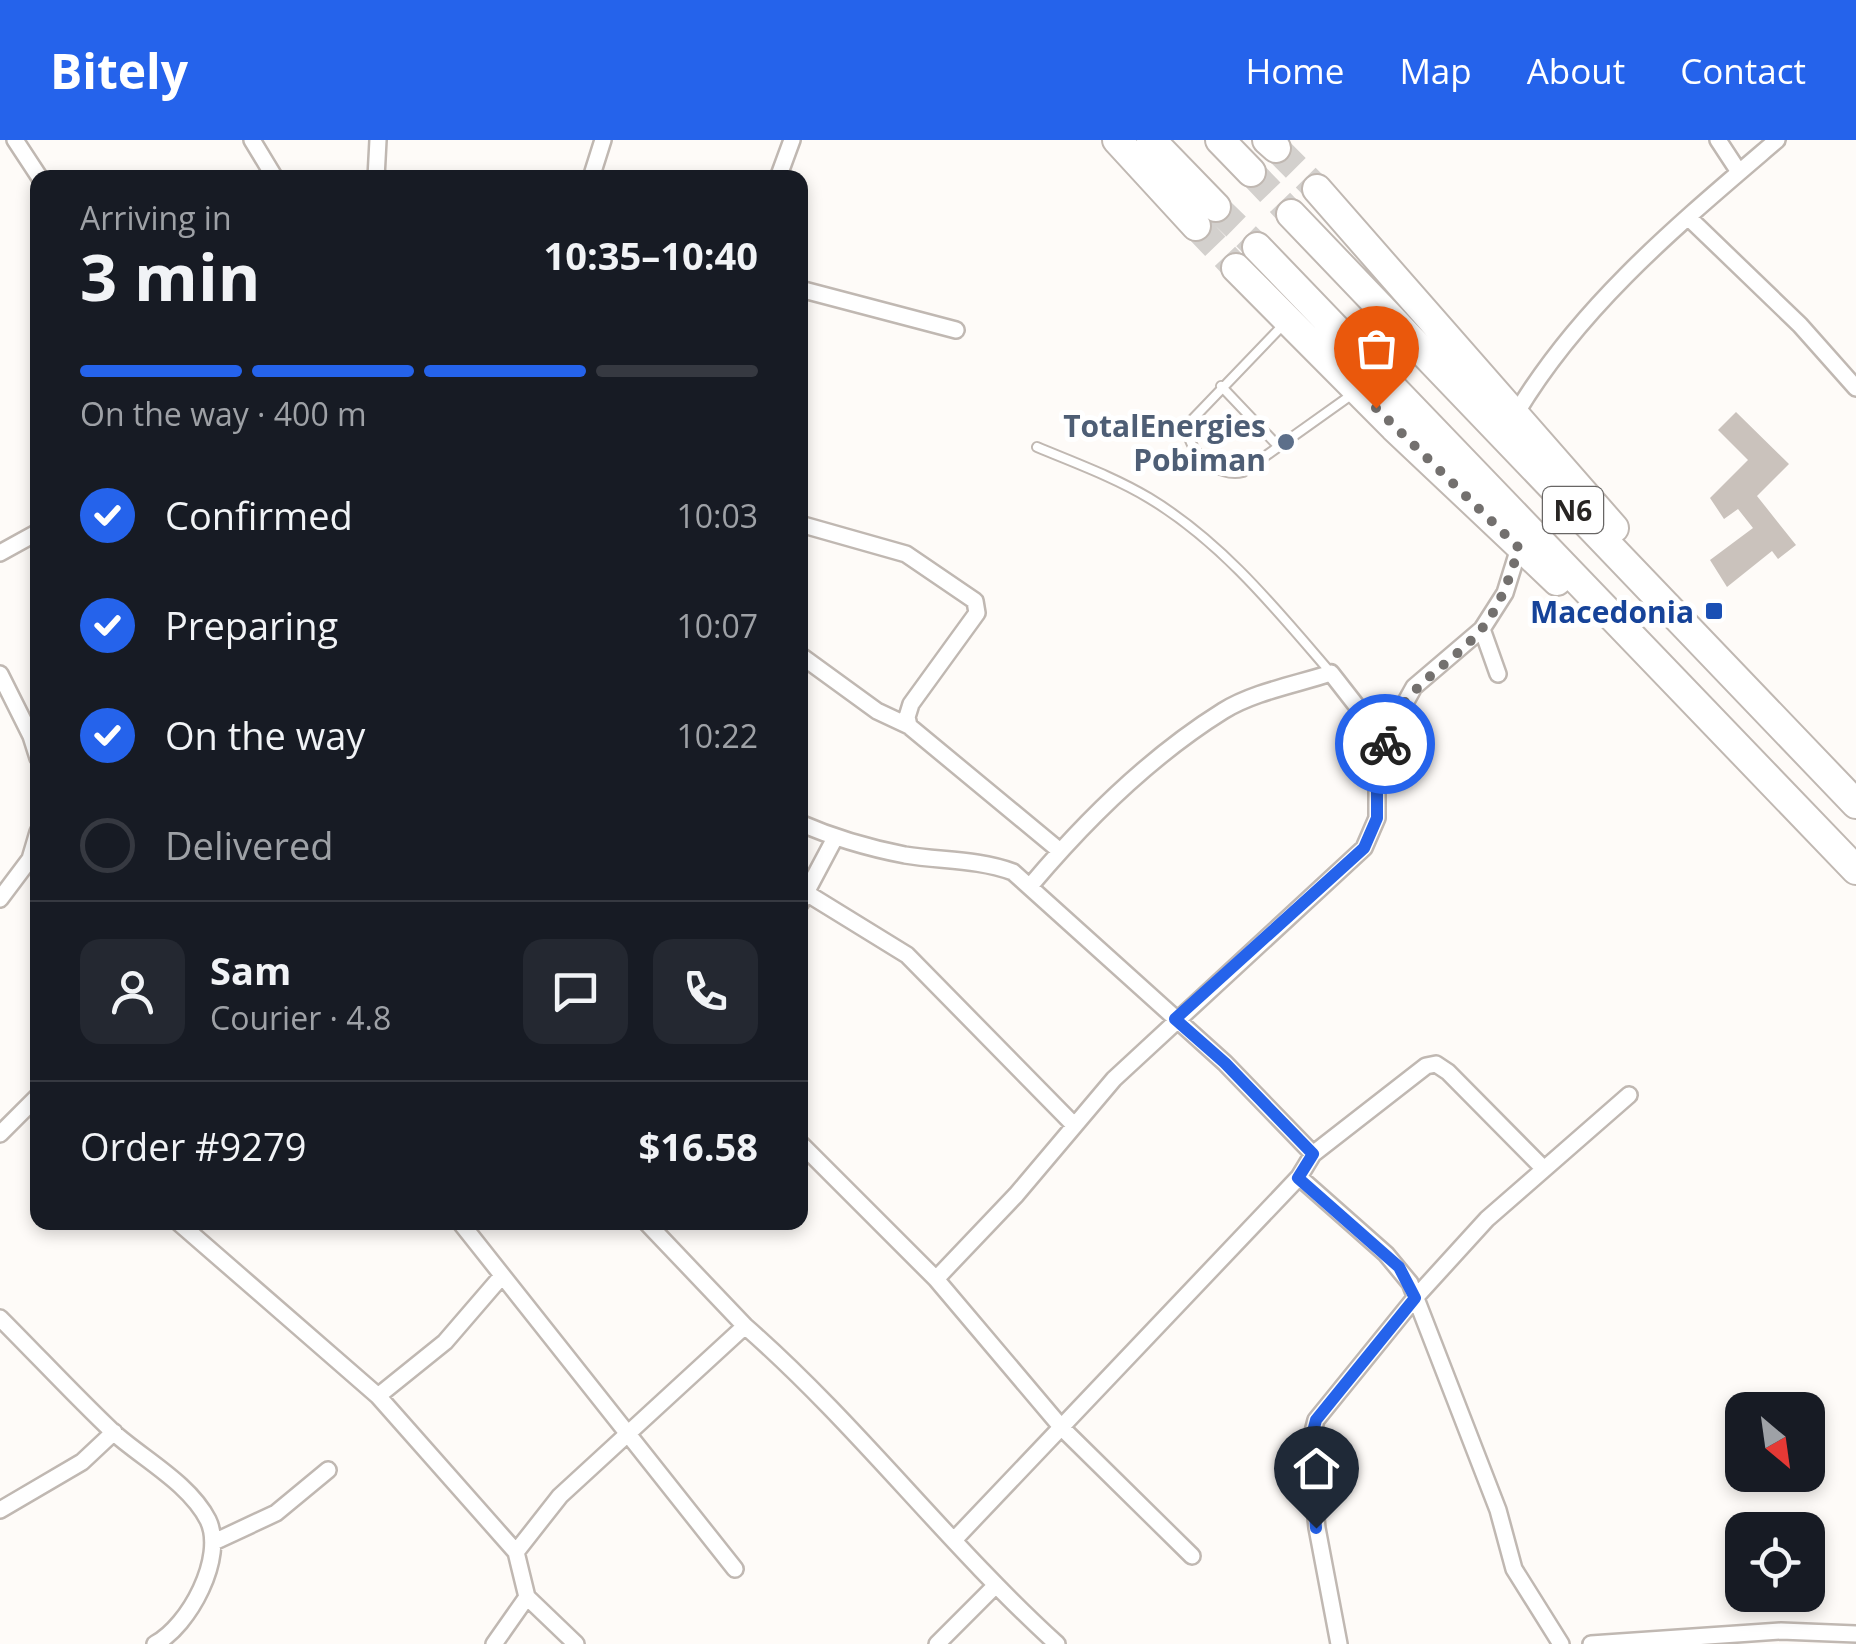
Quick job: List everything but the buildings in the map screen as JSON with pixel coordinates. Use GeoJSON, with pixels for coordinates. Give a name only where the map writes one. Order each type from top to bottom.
{"type":"FeatureCollection","features":[{"type":"Feature","properties":{"kind":"highway"},"geometry":{"type":"LineString","coordinates":[[1117,140],[1206,217],[1151,140]]}},
{"type":"Feature","properties":{"kind":"highway"},"geometry":{"type":"LineString","coordinates":[[1220,140],[1251,172]]}},
{"type":"Feature","properties":{"kind":"highway","name":"N6"},"geometry":{"type":"LineString","coordinates":[[1317,189],[1636,552],[1688,630]]}},
{"type":"Feature","properties":{"kind":"highway","name":"N6"},"geometry":{"type":"LineString","coordinates":[[1291,214],[1856,804]]}},
{"type":"Feature","properties":{"kind":"highway","name":"N6"},"geometry":{"type":"LineString","coordinates":[[1257,248],[1856,870]]}},
{"type":"Feature","properties":{"kind":"highway","name":"N6"},"geometry":{"type":"LineString","coordinates":[[1236,268],[1519,548],[1692,698]]}},
{"type":"Feature","properties":{"kind":"street"},"geometry":{"type":"LineString","coordinates":[[15,140],[35,170]]}},
{"type":"Feature","properties":{"kind":"street"},"geometry":{"type":"LineString","coordinates":[[252,140],[270,170]]}},
{"type":"Feature","properties":{"kind":"street"},"geometry":{"type":"LineString","coordinates":[[376,170],[378,140]]}},
{"type":"Feature","properties":{"kind":"street"},"geometry":{"type":"LineString","coordinates":[[594,170],[603,140]]}},
{"type":"Feature","properties":{"kind":"street"},"geometry":{"type":"LineString","coordinates":[[781,170],[792,140]]}},
{"type":"Feature","properties":{"kind":"street"},"geometry":{"type":"LineString","coordinates":[[1718,140],[1739,172]]}},
{"type":"Feature","properties":{"kind":"street"},"geometry":{"type":"LineString","coordinates":[[1514,417],[1551,356],[1639,262],[1777,140]]}},
{"type":"Feature","properties":{"kind":"street"},"geometry":{"type":"LineString","coordinates":[[1688,218],[1800,324],[1856,388]]}},
{"type":"Feature","properties":{"kind":"street"},"geometry":{"type":"LineString","coordinates":[[808,291],[956,330]]}},
{"type":"Feature","properties":{"kind":"street"},"geometry":{"type":"LineString","coordinates":[[808,526],[906,554],[975,600],[977,613],[910,704],[910,726]]}},
{"type":"Feature","properties":{"kind":"street"},"geometry":{"type":"LineString","coordinates":[[0,553],[30,536]]}},
{"type":"Feature","properties":{"kind":"street"},"geometry":{"type":"LineString","coordinates":[[1384,740],[1414,687],[1482,629],[1505,593],[1519,548]]}},
{"type":"Feature","properties":{"kind":"street"},"geometry":{"type":"LineString","coordinates":[[1482,629],[1498,674]]}},
{"type":"Feature","properties":{"kind":"street"},"geometry":{"type":"LineString","coordinates":[[808,661],[877,711],[910,726],[1060,850]]}},
{"type":"Feature","properties":{"kind":"street"},"geometry":{"type":"LineString","coordinates":[[936,1279],[1016,1196],[1073,1124],[1175,1019],[1364,848],[1377,818],[1377,786],[1386,763],[1384,740],[1331,672],[1226,709],[1140,774],[1060,850],[1030,885]]}},
{"type":"Feature","properties":{"kind":"street"},"geometry":{"type":"LineString","coordinates":[[0,674],[30,737]]}},
{"type":"Feature","properties":{"kind":"street"},"geometry":{"type":"LineString","coordinates":[[808,827],[835,838],[905,854],[987,862],[1012,872],[1225,1063],[1313,1154]]}},
{"type":"Feature","properties":{"kind":"street"},"geometry":{"type":"LineString","coordinates":[[808,891],[835,838]]}},
{"type":"Feature","properties":{"kind":"street"},"geometry":{"type":"LineString","coordinates":[[0,899],[30,866]]}},
{"type":"Feature","properties":{"kind":"street"},"geometry":{"type":"LineString","coordinates":[[808,901],[907,955],[1073,1124]]}},
{"type":"Feature","properties":{"kind":"street"},"geometry":{"type":"LineString","coordinates":[[954,1540],[1298,1178],[1313,1154],[1426,1066],[1436,1064],[1544,1168]]}},
{"type":"Feature","properties":{"kind":"street"},"geometry":{"type":"LineString","coordinates":[[1339,1644],[1316,1528],[1309,1447],[1316,1420],[1415,1298],[1488,1219],[1629,1094]]}},
{"type":"Feature","properties":{"kind":"street"},"geometry":{"type":"LineString","coordinates":[[0,1134],[30,1104]]}},
{"type":"Feature","properties":{"kind":"street"},"geometry":{"type":"LineString","coordinates":[[808,1151],[936,1279],[1062,1428],[1192,1556]]}},
{"type":"Feature","properties":{"kind":"street"},"geometry":{"type":"LineString","coordinates":[[1298,1178],[1399,1267],[1415,1298],[1498,1510],[1514,1569],[1561,1644]]}},
{"type":"Feature","properties":{"kind":"street"},"geometry":{"type":"LineString","coordinates":[[187,1230],[378,1396],[516,1552],[528,1596],[576,1644]]}},
{"type":"Feature","properties":{"kind":"street"},"geometry":{"type":"LineString","coordinates":[[466,1230],[735,1569]]}},
{"type":"Feature","properties":{"kind":"street"},"geometry":{"type":"LineString","coordinates":[[654,1230],[745,1326],[793,1368],[994,1587],[1056,1644]]}},
{"type":"Feature","properties":{"kind":"street"},"geometry":{"type":"LineString","coordinates":[[378,1396],[445,1342],[501,1278]]}},
{"type":"Feature","properties":{"kind":"street"},"geometry":{"type":"LineString","coordinates":[[0,1318],[114,1432],[198,1504],[210,1524],[214,1542],[198,1598],[164,1640],[155,1644]]}},
{"type":"Feature","properties":{"kind":"street"},"geometry":{"type":"LineString","coordinates":[[516,1552],[542,1514],[745,1326]]}},
{"type":"Feature","properties":{"kind":"street"},"geometry":{"type":"LineString","coordinates":[[0,1510],[82,1462],[114,1432]]}},
{"type":"Feature","properties":{"kind":"street"},"geometry":{"type":"LineString","coordinates":[[214,1542],[276,1513],[328,1470]]}},
{"type":"Feature","properties":{"kind":"street"},"geometry":{"type":"LineString","coordinates":[[937,1644],[994,1587]]}},
{"type":"Feature","properties":{"kind":"street"},"geometry":{"type":"LineString","coordinates":[[494,1644],[528,1596]]}},
{"type":"Feature","properties":{"kind":"street"},"geometry":{"type":"LineString","coordinates":[[1591,1644],[1781,1631],[1856,1635]]}},
{"type":"Feature","properties":{"kind":"street"},"geometry":{"type":"LineString","coordinates":[[1847,1644],[1856,1635]]}},
{"type":"Feature","properties":{"kind":"lane"},"geometry":{"type":"LineString","coordinates":[[1287,320],[1196,412],[1186,434],[1215,470],[1224,474],[1243,472],[1358,390]]}},
{"type":"Feature","properties":{"kind":"lane"},"geometry":{"type":"LineString","coordinates":[[1221,386],[1279,447]]}},
{"type":"Feature","properties":{"kind":"lane"},"geometry":{"type":"LineString","coordinates":[[1037,447],[1134,489],[1194,531],[1249,578],[1331,672]]}},
{"type":"Feature","properties":{"kind":"tunnel"},"geometry":{"type":"LineString","coordinates":[[1276,148],[1317,189]]}},
{"type":"Feature","properties":{"kind":"tunnel"},"geometry":{"type":"LineString","coordinates":[[1251,172],[1291,214]]}},
{"type":"Feature","properties":{"kind":"tunnel"},"geometry":{"type":"LineString","coordinates":[[1216,207],[1257,247]]}},
{"type":"Feature","properties":{"kind":"tunnel"},"geometry":{"type":"LineString","coordinates":[[1196,226],[1236,268]]}},
{"type":"Feature","properties":{"kind":"way so far"},"geometry":{"type":"LineString","coordinates":[[1376,408],[1519,548],[1505,593],[1482,629],[1414,687],[1385,744]]}},
{"type":"Feature","properties":{"kind":"place","name":"TotalEnergies Pobiman"},"geometry":{"type":"Point","coordinates":[1286,442]}},
{"type":"Feature","properties":{"kind":"place","name":"Macedonia"},"geometry":{"type":"Point","coordinates":[1714,611]}},
{"type":"Feature","properties":{"kind":"route"},"geometry":{"type":"LineString","coordinates":[[1316,1528],[1309,1447],[1316,1420],[1415,1298],[1399,1267],[1298,1178],[1313,1154],[1225,1063],[1175,1019],[1364,848],[1377,818],[1377,786],[1386,763],[1385,744]]}}]}
